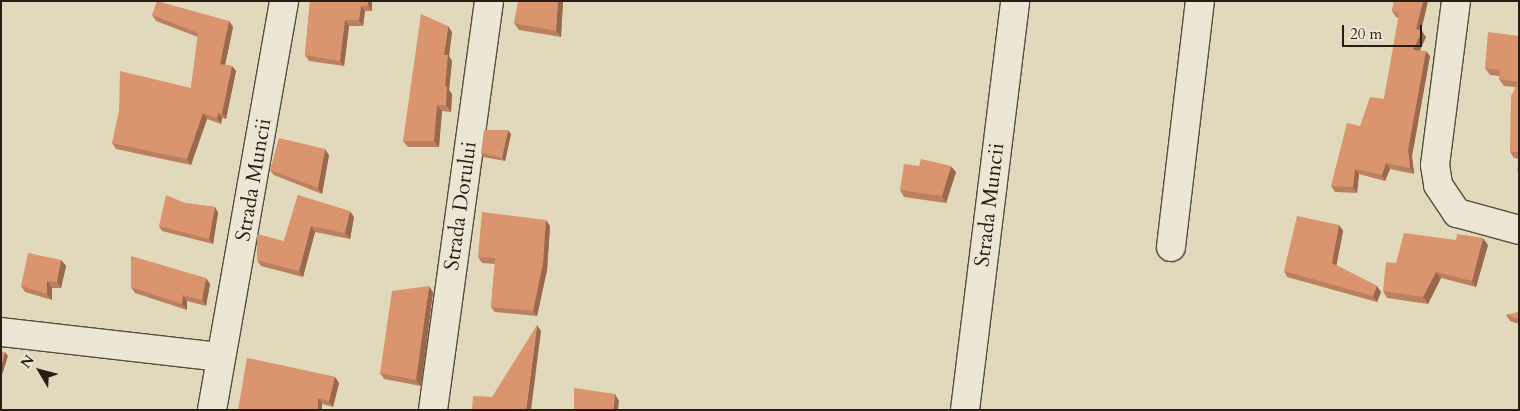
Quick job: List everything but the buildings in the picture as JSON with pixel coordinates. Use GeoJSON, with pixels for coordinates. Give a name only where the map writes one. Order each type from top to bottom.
{"type":"FeatureCollection","features":[{"type":"Feature","properties":{"kind":"street","name":"Strada Muncii"},"geometry":{"type":"LineString","coordinates":[[212,410],[284,1]]}},
{"type":"Feature","properties":{"kind":"street","name":"Strada Dorului"},"geometry":{"type":"LineString","coordinates":[[433,410],[489,1]]}},
{"type":"Feature","properties":{"kind":"street","name":"Strada Muncii"},"geometry":{"type":"LineString","coordinates":[[965,410],[1015,1]]}},
{"type":"Feature","properties":{"kind":"street"},"geometry":{"type":"LineString","coordinates":[[1171,247],[1200,1]]}},
{"type":"Feature","properties":{"kind":"street"},"geometry":{"type":"LineString","coordinates":[[1456,1],[1435,166],[1438,185],[1457,213],[1519,230]]}},
{"type":"Feature","properties":{"kind":"street"},"geometry":{"type":"LineString","coordinates":[[1,332],[221,357]]}}]}
